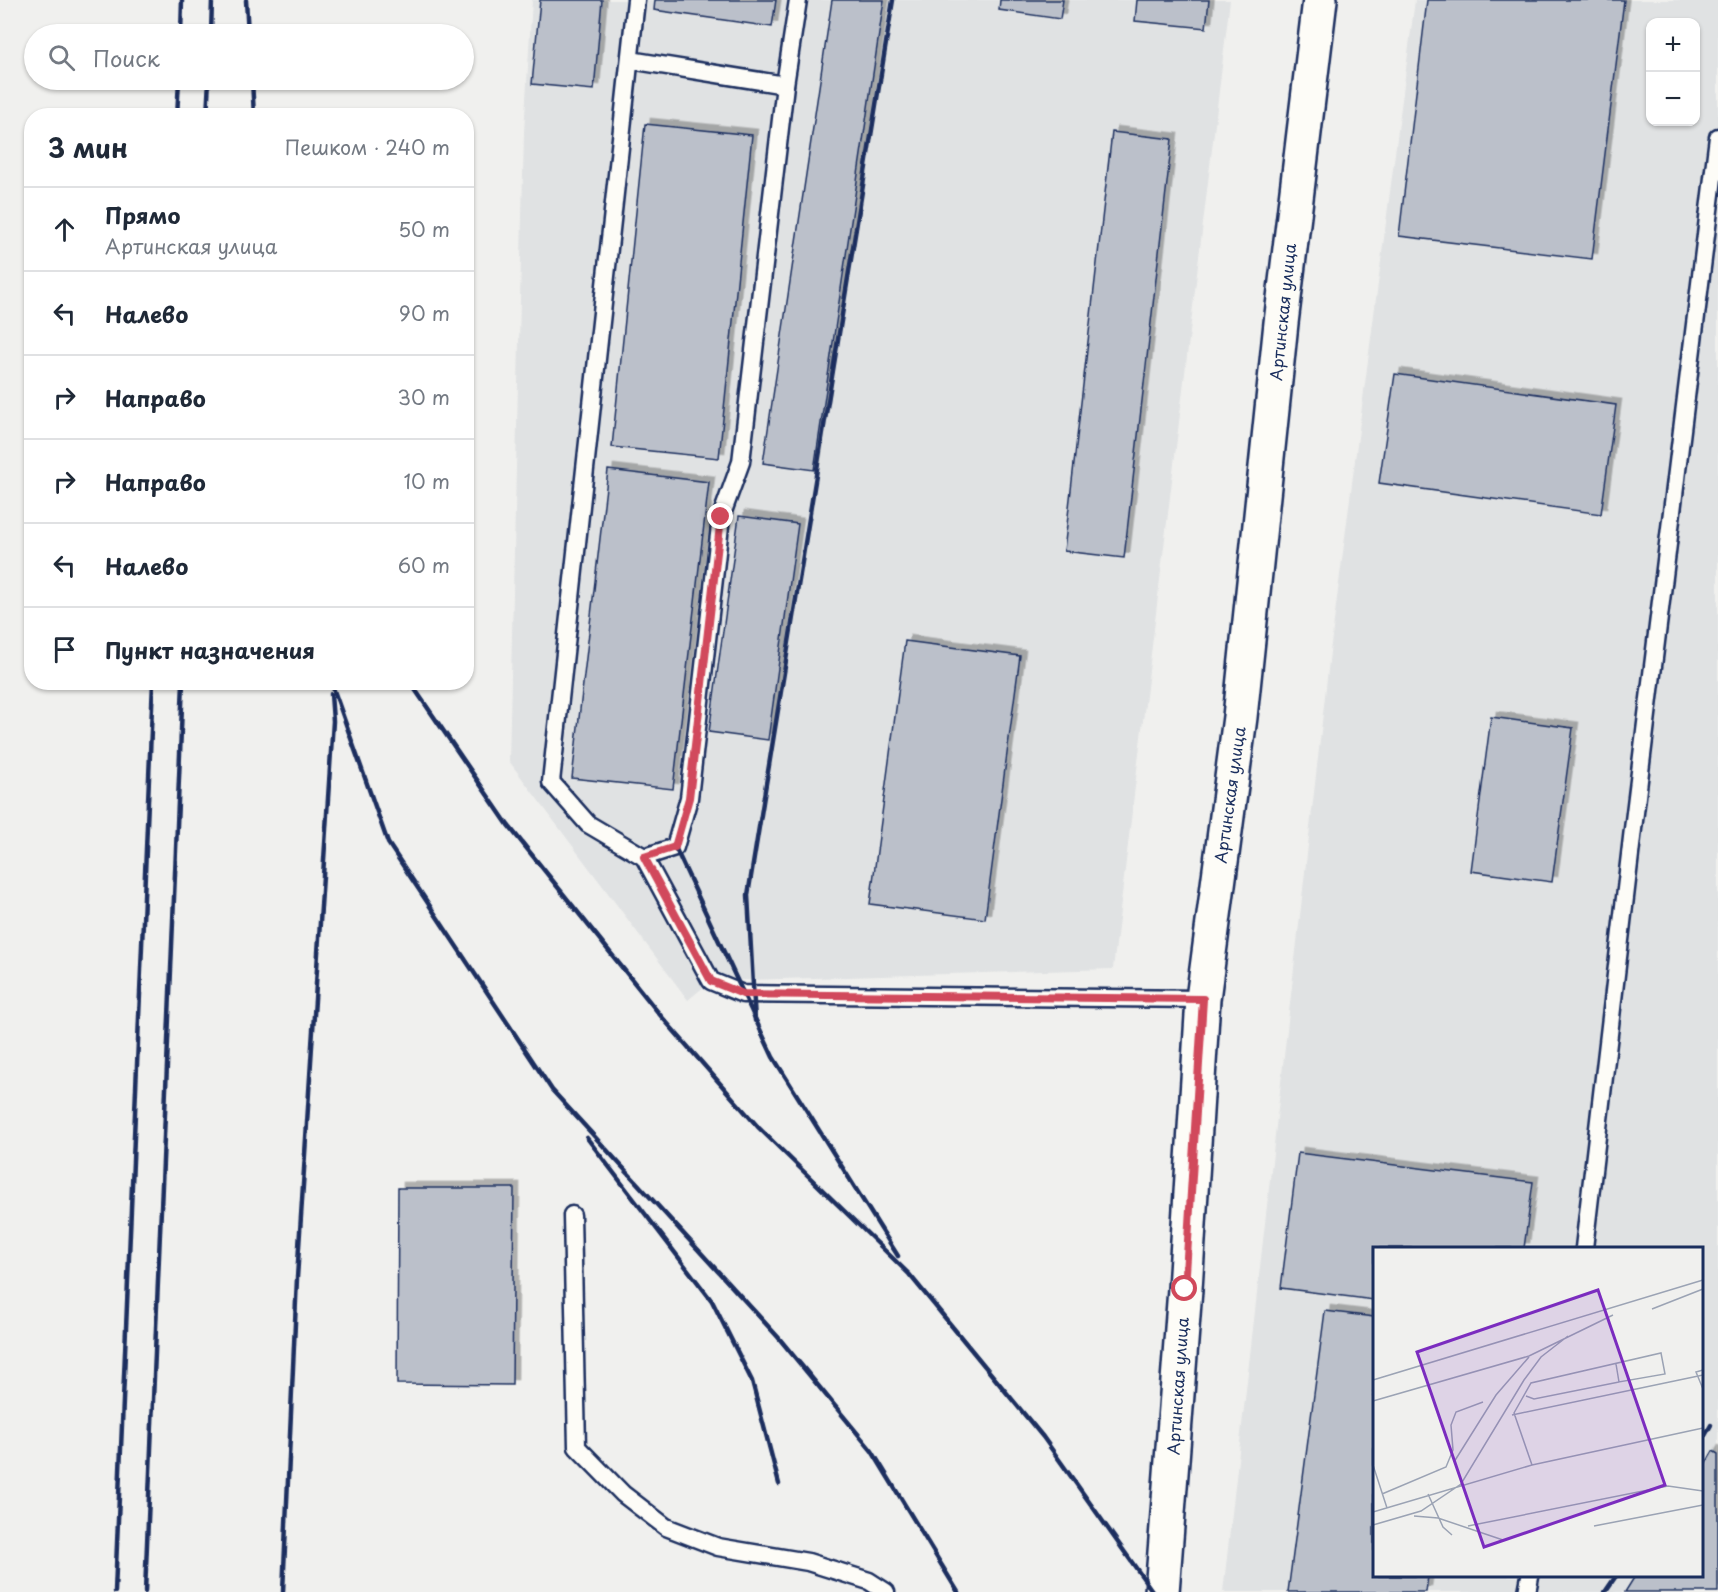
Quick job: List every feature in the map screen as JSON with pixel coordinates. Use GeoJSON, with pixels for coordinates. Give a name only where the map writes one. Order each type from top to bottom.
{"type":"FeatureCollection","features":[{"type":"Feature","properties":{"kind":"street","name":"Артинская улица"},"geometry":{"type":"LineString","coordinates":[[1162,1592],[1185,1289],[1203,999],[1240,717],[1281,324],[1320,0]]}},
{"type":"Feature","properties":{"kind":"lane"},"geometry":{"type":"LineString","coordinates":[[636,0],[551,782],[588,824],[644,857],[711,981],[743,994],[1203,999]]}},
{"type":"Feature","properties":{"kind":"lane"},"geometry":{"type":"LineString","coordinates":[[644,857],[675,847],[689,798],[721,517],[741,462],[784,85],[798,0]]}},
{"type":"Feature","properties":{"kind":"lane"},"geometry":{"type":"LineString","coordinates":[[630,60],[784,85]]}},
{"type":"Feature","properties":{"kind":"lane"},"geometry":{"type":"LineString","coordinates":[[1584,1247],[1634,817],[1718,137]]}},
{"type":"Feature","properties":{"kind":"lane"},"geometry":{"type":"LineString","coordinates":[[572,1215],[577,1447],[623,1494],[666,1527],[718,1547],[808,1562],[869,1581],[886,1592]]}},
{"type":"Feature","properties":{"kind":"lane"},"geometry":{"type":"LineString","coordinates":[[1527,1592],[1530,1577]]}},
{"type":"Feature","properties":{"kind":"shaded area"},"geometry":{"type":"Polygon","coordinates":[[[532,0],[1230,0],[1113,969],[711,981],[688,1000],[509,761],[524,132],[532,0]]]}},
{"type":"Feature","properties":{"kind":"shaded area"},"geometry":{"type":"Polygon","coordinates":[[[1415,0],[1718,0],[1718,1592],[1223,1592],[1330,652],[1415,0]]]}},
{"type":"Feature","properties":{"kind":"building"},"geometry":{"type":"Polygon","coordinates":[[[540,0],[602,0],[594,90],[532,84],[540,0]]]}},
{"type":"Feature","properties":{"kind":"building"},"geometry":{"type":"Polygon","coordinates":[[[655,0],[776,0],[772,27],[654,10],[655,0]]]}},
{"type":"Feature","properties":{"kind":"building"},"geometry":{"type":"Polygon","coordinates":[[[832,0],[884,0],[814,470],[763,463],[832,0]]]}},
{"type":"Feature","properties":{"kind":"building"},"geometry":{"type":"Polygon","coordinates":[[[1000,0],[1063,0],[1060,19],[999,10],[1000,0]]]}},
{"type":"Feature","properties":{"kind":"building"},"geometry":{"type":"Polygon","coordinates":[[[1137,0],[1209,0],[1206,28],[1135,21],[1137,0]]]}},
{"type":"Feature","properties":{"kind":"building"},"geometry":{"type":"Polygon","coordinates":[[[1427,0],[1624,0],[1592,259],[1399,236],[1427,0]]]}},
{"type":"Feature","properties":{"kind":"building"},"geometry":{"type":"Polygon","coordinates":[[[645,124],[752,135],[719,458],[612,447],[645,124]]]}},
{"type":"Feature","properties":{"kind":"building"},"geometry":{"type":"Polygon","coordinates":[[[1112,132],[1172,139],[1124,558],[1064,551],[1112,132]]]}},
{"type":"Feature","properties":{"kind":"building"},"geometry":{"type":"Polygon","coordinates":[[[1395,374],[1616,405],[1601,514],[1379,483],[1395,374]]]}},
{"type":"Feature","properties":{"kind":"building"},"geometry":{"type":"Polygon","coordinates":[[[608,470],[709,482],[673,789],[572,778],[608,470]]]}},
{"type":"Feature","properties":{"kind":"building"},"geometry":{"type":"Polygon","coordinates":[[[739,516],[798,524],[768,740],[709,732],[739,516]]]}},
{"type":"Feature","properties":{"kind":"building"},"geometry":{"type":"Polygon","coordinates":[[[905,641],[1020,656],[985,919],[870,904],[905,641]]]}},
{"type":"Feature","properties":{"kind":"building"},"geometry":{"type":"Polygon","coordinates":[[[1491,717],[1573,728],[1552,882],[1471,871],[1491,717]]]}},
{"type":"Feature","properties":{"kind":"building"},"geometry":{"type":"Polygon","coordinates":[[[1298,1153],[1533,1182],[1524,1247],[1373,1247],[1373,1300],[1281,1288],[1298,1153]]]}},
{"type":"Feature","properties":{"kind":"building"},"geometry":{"type":"Polygon","coordinates":[[[398,1188],[514,1188],[512,1385],[397,1384],[398,1188]]]}},
{"type":"Feature","properties":{"kind":"building"},"geometry":{"type":"Polygon","coordinates":[[[1325,1311],[1373,1317],[1373,1577],[1428,1577],[1426,1592],[1288,1592],[1325,1311]]]}},
{"type":"Feature","properties":{"kind":"building"},"geometry":{"type":"Polygon","coordinates":[[[1713,1451],[1718,1454],[1718,1592],[1625,1592],[1634,1577],[1703,1577],[1703,1468],[1713,1451]]]}},
{"type":"Feature","properties":{"kind":"railway"},"geometry":{"type":"LineString","coordinates":[[181,24],[182,0]]}},
{"type":"Feature","properties":{"kind":"railway"},"geometry":{"type":"LineString","coordinates":[[211,24],[212,0]]}},
{"type":"Feature","properties":{"kind":"railway"},"geometry":{"type":"LineString","coordinates":[[246,0],[247,24]]}},
{"type":"Feature","properties":{"kind":"railway"},"geometry":{"type":"LineString","coordinates":[[755,1021],[748,895],[893,0]]}},
{"type":"Feature","properties":{"kind":"railway"},"geometry":{"type":"LineString","coordinates":[[177,108],[178,90]]}},
{"type":"Feature","properties":{"kind":"railway"},"geometry":{"type":"LineString","coordinates":[[207,108],[208,90]]}},
{"type":"Feature","properties":{"kind":"railway"},"geometry":{"type":"LineString","coordinates":[[253,90],[254,108]]}},
{"type":"Feature","properties":{"kind":"railway"},"geometry":{"type":"LineString","coordinates":[[115,1592],[153,690]]}},
{"type":"Feature","properties":{"kind":"railway"},"geometry":{"type":"LineString","coordinates":[[145,1592],[183,690]]}},
{"type":"Feature","properties":{"kind":"railway"},"geometry":{"type":"LineString","coordinates":[[334,690],[388,843],[552,1090],[778,1337],[872,1451],[958,1592]]}},
{"type":"Feature","properties":{"kind":"railway"},"geometry":{"type":"LineString","coordinates":[[415,690],[508,825],[661,1016],[759,1128],[909,1274],[1043,1437],[1153,1592]]}},
{"type":"Feature","properties":{"kind":"railway"},"geometry":{"type":"LineString","coordinates":[[283,1592],[297,1278],[333,721],[331,694]]}},
{"type":"Feature","properties":{"kind":"railway"},"geometry":{"type":"LineString","coordinates":[[675,847],[773,1057],[898,1256]]}},
{"type":"Feature","properties":{"kind":"railway"},"geometry":{"type":"LineString","coordinates":[[587,1138],[712,1301],[752,1381],[779,1484]]}},
{"type":"Feature","properties":{"kind":"railway"},"geometry":{"type":"LineString","coordinates":[[1703,1439],[1711,1425]]}},
{"type":"Feature","properties":{"kind":"railway"},"geometry":{"type":"LineString","coordinates":[[1605,1592],[1615,1577]]}},
{"type":"Feature","properties":{"kind":"route"},"geometry":{"type":"LineString","coordinates":[[721,517],[689,798],[675,847],[644,857],[711,981],[743,994],[1203,999],[1185,1289]]}}]}
